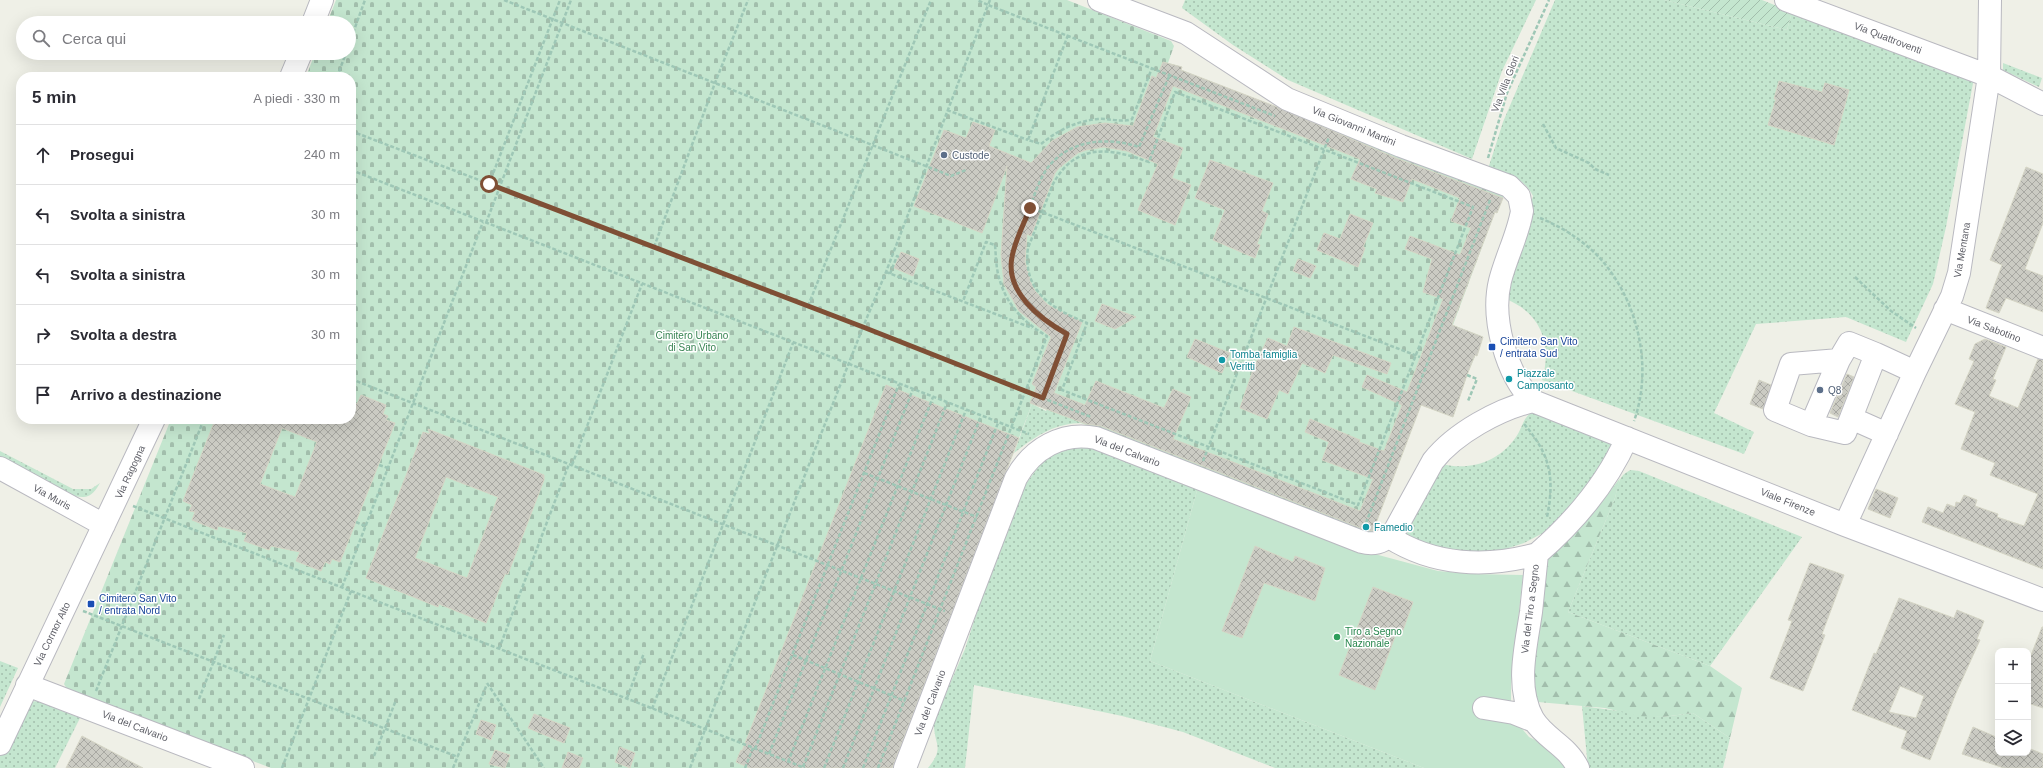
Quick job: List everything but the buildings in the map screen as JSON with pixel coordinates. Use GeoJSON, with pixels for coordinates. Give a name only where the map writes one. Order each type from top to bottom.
{"type":"FeatureCollection","features":[{"type":"Feature","properties":{"kind":"street"},"geometry":{"type":"LineString","coordinates":[[315,16],[322,0]]}},
{"type":"Feature","properties":{"kind":"street","name":"Via Giovanni Martini"},"geometry":{"type":"LineString","coordinates":[[1100,0],[1186,33],[1287,98],[1401,146],[1509,186],[1516,192],[1521,201],[1522,211]]}},
{"type":"Feature","properties":{"kind":"street","name":"Via Quattroventi"},"geometry":{"type":"LineString","coordinates":[[1786,0],[1989,76],[2043,104]]}},
{"type":"Feature","properties":{"kind":"street","name":"Via Mentana"},"geometry":{"type":"LineString","coordinates":[[1845,525],[1955,286],[1962,260],[1989,76],[1990,0]]}},
{"type":"Feature","properties":{"kind":"street"},"geometry":{"type":"LineString","coordinates":[[293,72],[298,60]]}},
{"type":"Feature","properties":{"kind":"street"},"geometry":{"type":"LineString","coordinates":[[1522,211],[1500,282],[1498,296],[1499,316],[1506,353],[1519,385],[1533,401],[1511,407],[1477,425],[1451,442],[1433,461],[1401,520],[1389,537],[1410,549],[1435,558],[1458,562],[1472,563],[1506,561],[1537,554]]}},
{"type":"Feature","properties":{"kind":"street","name":"Via Sabotino"},"geometry":{"type":"LineString","coordinates":[[1945,309],[2043,348]]}},
{"type":"Feature","properties":{"kind":"street"},"geometry":{"type":"LineString","coordinates":[[1811,426],[1838,360],[1849,343],[1915,372]]}},
{"type":"Feature","properties":{"kind":"street"},"geometry":{"type":"LineString","coordinates":[[1838,360],[1791,364],[1775,410],[1811,426],[1845,433],[1876,354]]}},
{"type":"Feature","properties":{"kind":"street","name":"Viale Firenze"},"geometry":{"type":"LineString","coordinates":[[1533,401],[1845,525],[2043,600]]}},
{"type":"Feature","properties":{"kind":"street"},"geometry":{"type":"LineString","coordinates":[[1851,418],[1887,434]]}},
{"type":"Feature","properties":{"kind":"street","name":"Via Ragogna"},"geometry":{"type":"LineString","coordinates":[[104,525],[152,424]]}},
{"type":"Feature","properties":{"kind":"street","name":"Via del Calvario"},"geometry":{"type":"LineString","coordinates":[[905,768],[1016,478],[1029,459],[1050,444],[1076,436],[1096,438],[1362,542],[1375,544],[1389,537]]}},
{"type":"Feature","properties":{"kind":"street","name":"Via del Tiro a Segno"},"geometry":{"type":"LineString","coordinates":[[1578,768],[1565,748],[1541,729],[1534,721],[1526,700],[1523,670],[1537,554],[1556,538],[1576,517],[1619,456],[1627,438]]}},
{"type":"Feature","properties":{"kind":"street","name":"Via Muris"},"geometry":{"type":"LineString","coordinates":[[0,468],[104,525]]}},
{"type":"Feature","properties":{"kind":"street","name":"Via Cormor Alto"},"geometry":{"type":"LineString","coordinates":[[0,744],[104,525]]}},
{"type":"Feature","properties":{"kind":"street","name":"Via del Calvario"},"geometry":{"type":"LineString","coordinates":[[28,685],[244,768]]}},
{"type":"Feature","properties":{"kind":"street"},"geometry":{"type":"LineString","coordinates":[[1484,708],[1514,713],[1534,721]]}},
{"type":"Feature","properties":{"kind":"path"},"geometry":{"type":"LineString","coordinates":[[356,26],[366,0]]}},
{"type":"Feature","properties":{"kind":"path"},"geometry":{"type":"LineString","coordinates":[[504,0],[951,176],[966,170]]}},
{"type":"Feature","properties":{"kind":"path"},"geometry":{"type":"LineString","coordinates":[[489,184],[560,0]]}},
{"type":"Feature","properties":{"kind":"path"},"geometry":{"type":"LineString","coordinates":[[342,587],[484,222],[499,188],[571,0]]}},
{"type":"Feature","properties":{"kind":"path"},"geometry":{"type":"LineString","coordinates":[[654,247],[715,83],[748,0]]}},
{"type":"Feature","properties":{"kind":"path"},"geometry":{"type":"LineString","coordinates":[[808,306],[931,0]]}},
{"type":"Feature","properties":{"kind":"path"},"geometry":{"type":"LineString","coordinates":[[976,0],[1278,117]]}},
{"type":"Feature","properties":{"kind":"path"},"geometry":{"type":"LineString","coordinates":[[690,768],[848,364],[886,272],[990,0]]}},
{"type":"Feature","properties":{"kind":"path","name":"Via Villa Glori"},"geometry":{"type":"LineString","coordinates":[[1482,176],[1507,93],[1549,0]]}},
{"type":"Feature","properties":{"kind":"path"},"geometry":{"type":"LineString","coordinates":[[1028,140],[1068,35]]}},
{"type":"Feature","properties":{"kind":"path"},"geometry":{"type":"LineString","coordinates":[[339,72],[343,60]]}},
{"type":"Feature","properties":{"kind":"path"},"geometry":{"type":"LineString","coordinates":[[947,110],[1041,144],[1053,135],[1082,122],[1098,119],[1127,121],[1132,119],[1152,68]]}},
{"type":"Feature","properties":{"kind":"path"},"geometry":{"type":"LineString","coordinates":[[1043,398],[1067,334],[1038,316],[1021,294],[1012,275],[1012,258],[1030,208],[1045,172],[1054,160],[1064,152],[1078,145],[1092,142],[1107,141],[1128,143],[1138,147],[1170,74]]}},
{"type":"Feature","properties":{"kind":"path"},"geometry":{"type":"LineString","coordinates":[[1175,92],[1324,150],[1472,207],[1358,505],[1062,390],[1087,323],[1064,313],[1046,302],[1032,278],[1027,258],[1028,248],[1042,212],[1058,175],[1066,166],[1081,156],[1095,151],[1122,153],[1149,162],[1175,92]]}},
{"type":"Feature","properties":{"kind":"path"},"geometry":{"type":"LineString","coordinates":[[1543,124],[1556,148],[1590,163],[1595,169],[1609,175]]}},
{"type":"Feature","properties":{"kind":"path"},"geometry":{"type":"LineString","coordinates":[[356,133],[863,327],[1094,418]]}},
{"type":"Feature","properties":{"kind":"path"},"geometry":{"type":"LineString","coordinates":[[1322,134],[1336,140]]}},
{"type":"Feature","properties":{"kind":"path"},"geometry":{"type":"LineString","coordinates":[[1203,461],[1329,137]]}},
{"type":"Feature","properties":{"kind":"path"},"geometry":{"type":"LineString","coordinates":[[356,172],[1022,432]]}},
{"type":"Feature","properties":{"kind":"path"},"geometry":{"type":"LineString","coordinates":[[1365,524],[1490,200],[1483,197]]}},
{"type":"Feature","properties":{"kind":"path"},"geometry":{"type":"LineString","coordinates":[[1026,206],[1420,357]]}},
{"type":"Feature","properties":{"kind":"path"},"geometry":{"type":"LineString","coordinates":[[1522,211],[1548,221],[1588,247],[1608,267],[1630,309],[1641,349],[1644,375],[1638,410],[1627,438]]}},
{"type":"Feature","properties":{"kind":"path"},"geometry":{"type":"LineString","coordinates":[[963,302],[986,242],[995,245],[1000,281],[1012,308],[1034,329]]}},
{"type":"Feature","properties":{"kind":"path"},"geometry":{"type":"LineString","coordinates":[[890,274],[898,256],[893,254]]}},
{"type":"Feature","properties":{"kind":"path"},"geometry":{"type":"LineString","coordinates":[[878,768],[1047,336],[1034,329],[886,272]]}},
{"type":"Feature","properties":{"kind":"path"},"geometry":{"type":"LineString","coordinates":[[1856,277],[1891,311],[1931,338]]}},
{"type":"Feature","properties":{"kind":"path"},"geometry":{"type":"LineString","coordinates":[[499,649],[642,284]]}},
{"type":"Feature","properties":{"kind":"path"},"geometry":{"type":"LineString","coordinates":[[652,709],[793,342]]}},
{"type":"Feature","properties":{"kind":"path"},"geometry":{"type":"LineString","coordinates":[[1467,375],[1477,379],[1468,401]]}},
{"type":"Feature","properties":{"kind":"path"},"geometry":{"type":"LineString","coordinates":[[356,381],[949,612]]}},
{"type":"Feature","properties":{"kind":"path"},"geometry":{"type":"LineString","coordinates":[[745,768],[793,654],[899,384]]}},
{"type":"Feature","properties":{"kind":"path"},"geometry":{"type":"LineString","coordinates":[[769,754],[913,389]]}},
{"type":"Feature","properties":{"kind":"path"},"geometry":{"type":"LineString","coordinates":[[788,762],[932,397]]}},
{"type":"Feature","properties":{"kind":"path"},"geometry":{"type":"LineString","coordinates":[[136,507],[804,768],[947,403]]}},
{"type":"Feature","properties":{"kind":"path"},"geometry":{"type":"LineString","coordinates":[[824,768],[966,410]]}},
{"type":"Feature","properties":{"kind":"path"},"geometry":{"type":"LineString","coordinates":[[843,768],[981,416]]}},
{"type":"Feature","properties":{"kind":"path"},"geometry":{"type":"LineString","coordinates":[[1524,422],[1543,449],[1548,465],[1551,483],[1547,519]]}},
{"type":"Feature","properties":{"kind":"path"},"geometry":{"type":"LineString","coordinates":[[863,768],[998,423]]}},
{"type":"Feature","properties":{"kind":"path"},"geometry":{"type":"LineString","coordinates":[[96,692],[202,424]]}},
{"type":"Feature","properties":{"kind":"path"},"geometry":{"type":"LineString","coordinates":[[1196,458],[1210,464]]}},
{"type":"Feature","properties":{"kind":"path"},"geometry":{"type":"LineString","coordinates":[[379,465],[388,468]]}},
{"type":"Feature","properties":{"kind":"path"},"geometry":{"type":"LineString","coordinates":[[864,473],[977,517]]}},
{"type":"Feature","properties":{"kind":"path"},"geometry":{"type":"LineString","coordinates":[[356,522],[365,526]]}},
{"type":"Feature","properties":{"kind":"path"},"geometry":{"type":"LineString","coordinates":[[282,768],[351,591]]}},
{"type":"Feature","properties":{"kind":"path"},"geometry":{"type":"LineString","coordinates":[[92,615],[458,757]]}},
{"type":"Feature","properties":{"kind":"path"},"geometry":{"type":"LineString","coordinates":[[199,699],[224,635]]}},
{"type":"Feature","properties":{"kind":"path"},"geometry":{"type":"LineString","coordinates":[[626,698],[644,653]]}},
{"type":"Feature","properties":{"kind":"path"},"geometry":{"type":"LineString","coordinates":[[793,654],[905,700]]}},
{"type":"Feature","properties":{"kind":"path"},"geometry":{"type":"LineString","coordinates":[[453,768],[487,683],[544,768]]}},
{"type":"Feature","properties":{"kind":"path"},"geometry":{"type":"LineString","coordinates":[[374,756],[396,700]]}},
{"type":"Feature","properties":{"kind":"green space","name":"Cimitero Urbano di San Vito"},"geometry":{"type":"Polygon","coordinates":[[[336,0],[1067,0],[1171,41],[1174,46],[1168,63],[1182,67],[1181,70],[1504,195],[1497,213],[1495,212],[1453,325],[1483,337],[1467,375],[1453,417],[1421,405],[1371,536],[1032,404],[892,768],[271,768],[67,689],[64,684],[169,424],[356,424],[356,72],[308,72],[312,60],[356,60],[356,16],[330,16],[336,0]]]}},
{"type":"Feature","properties":{"kind":"green space"},"geometry":{"type":"Polygon","coordinates":[[[1185,0],[1536,0],[1502,71],[1472,159],[1288,80],[1233,45],[1182,8],[1185,0]]]}},
{"type":"Feature","properties":{"kind":"green space"},"geometry":{"type":"Polygon","coordinates":[[[1555,0],[1664,0],[1787,30],[1792,12],[1974,78],[1946,227],[1933,284],[1906,342],[1846,317],[1756,324],[1714,413],[1754,432],[1744,454],[1542,380],[1546,353],[1540,330],[1526,311],[1503,298],[1533,196],[1525,184],[1520,180],[1488,169],[1503,122],[1555,0]]]}},
{"type":"Feature","properties":{"kind":"green space"},"geometry":{"type":"Polygon","coordinates":[[[1664,0],[1762,0],[1792,12],[1787,30],[1664,0]]]}},
{"type":"Feature","properties":{"kind":"green space"},"geometry":{"type":"Polygon","coordinates":[[[2003,63],[2042,78],[2039,87],[2003,70],[2003,63]]]}},
{"type":"Feature","properties":{"kind":"green space"},"geometry":{"type":"Polygon","coordinates":[[[1032,404],[1046,411],[1047,409],[1083,423],[1063,425],[1054,428],[1030,441],[1014,453],[1032,404]]]}},
{"type":"Feature","properties":{"kind":"green space"},"geometry":{"type":"Polygon","coordinates":[[[1533,412],[1614,441],[1596,477],[1563,515],[1543,533],[1524,543],[1493,553],[1424,548],[1405,534],[1442,464],[1453,466],[1473,465],[1501,453],[1516,437],[1527,416],[1533,412]]]}},
{"type":"Feature","properties":{"kind":"green space"},"geometry":{"type":"Polygon","coordinates":[[[1086,445],[1198,487],[1150,661],[1424,768],[1275,768],[1183,732],[1122,716],[974,685],[965,768],[928,768],[938,750],[934,721],[965,649],[987,581],[1022,489],[1039,466],[1048,457],[1059,452],[1086,445]]]}},
{"type":"Feature","properties":{"kind":"green space"},"geometry":{"type":"Polygon","coordinates":[[[0,451],[73,489],[91,489],[100,483],[92,494],[84,497],[66,493],[0,456],[0,451]]]}},
{"type":"Feature","properties":{"kind":"green space"},"geometry":{"type":"Polygon","coordinates":[[[1631,470],[1639,471],[1802,537],[1710,666],[1568,612],[1615,498],[1619,481],[1623,475],[1631,470]]]}},
{"type":"Feature","properties":{"kind":"green space"},"geometry":{"type":"Polygon","coordinates":[[[1620,478],[1615,498],[1568,612],[1710,666],[1742,688],[1730,738],[1693,713],[1662,717],[1638,716],[1605,708],[1538,702],[1534,689],[1533,654],[1545,562],[1550,554],[1594,512],[1620,478]]]}},
{"type":"Feature","properties":{"kind":"green space","name":"Tiro a Segno Nazionale"},"geometry":{"type":"Polygon","coordinates":[[[1198,487],[1371,553],[1438,571],[1472,574],[1523,575],[1511,685],[1511,704],[1519,725],[1529,737],[1550,747],[1568,768],[1424,768],[1150,661],[1198,487]]]}},
{"type":"Feature","properties":{"kind":"green space"},"geometry":{"type":"Polygon","coordinates":[[[0,661],[18,668],[0,707],[0,661]]]}},
{"type":"Feature","properties":{"kind":"green space"},"geometry":{"type":"Polygon","coordinates":[[[37,701],[80,718],[55,768],[0,768],[0,756],[21,709],[29,702],[37,701]]]}},
{"type":"Feature","properties":{"kind":"green space"},"geometry":{"type":"Polygon","coordinates":[[[1582,706],[1662,717],[1693,713],[1730,738],[1723,768],[1588,768],[1582,706]]]}},
{"type":"Feature","properties":{"kind":"place","name":"Custode"},"geometry":{"type":"Point","coordinates":[944,155]}},
{"type":"Feature","properties":{"kind":"place","name":"Cimitero San Vito / entrata Sud"},"geometry":{"type":"Point","coordinates":[1492,347]}},
{"type":"Feature","properties":{"kind":"place","name":"Tomba famiglia Veritti"},"geometry":{"type":"Point","coordinates":[1222,360]}},
{"type":"Feature","properties":{"kind":"place","name":"Piazzale Camposanto"},"geometry":{"type":"Point","coordinates":[1509,379]}},
{"type":"Feature","properties":{"kind":"place","name":"Q8"},"geometry":{"type":"Point","coordinates":[1820,390]}},
{"type":"Feature","properties":{"kind":"place","name":"Famedio"},"geometry":{"type":"Point","coordinates":[1366,527]}},
{"type":"Feature","properties":{"kind":"place","name":"Cimitero San Vito / entrata Nord"},"geometry":{"type":"Point","coordinates":[91,604]}},
{"type":"Feature","properties":{"kind":"place","name":"Tiro a Segno Nazionale"},"geometry":{"type":"Point","coordinates":[1337,637]}},
{"type":"Feature","properties":{"kind":"route"},"geometry":{"type":"LineString","coordinates":[[489,184],[863,327],[1043,398],[1067,334],[1038,316],[1018,289],[1012,275],[1012,258],[1016,243],[1030,208]]}}]}
